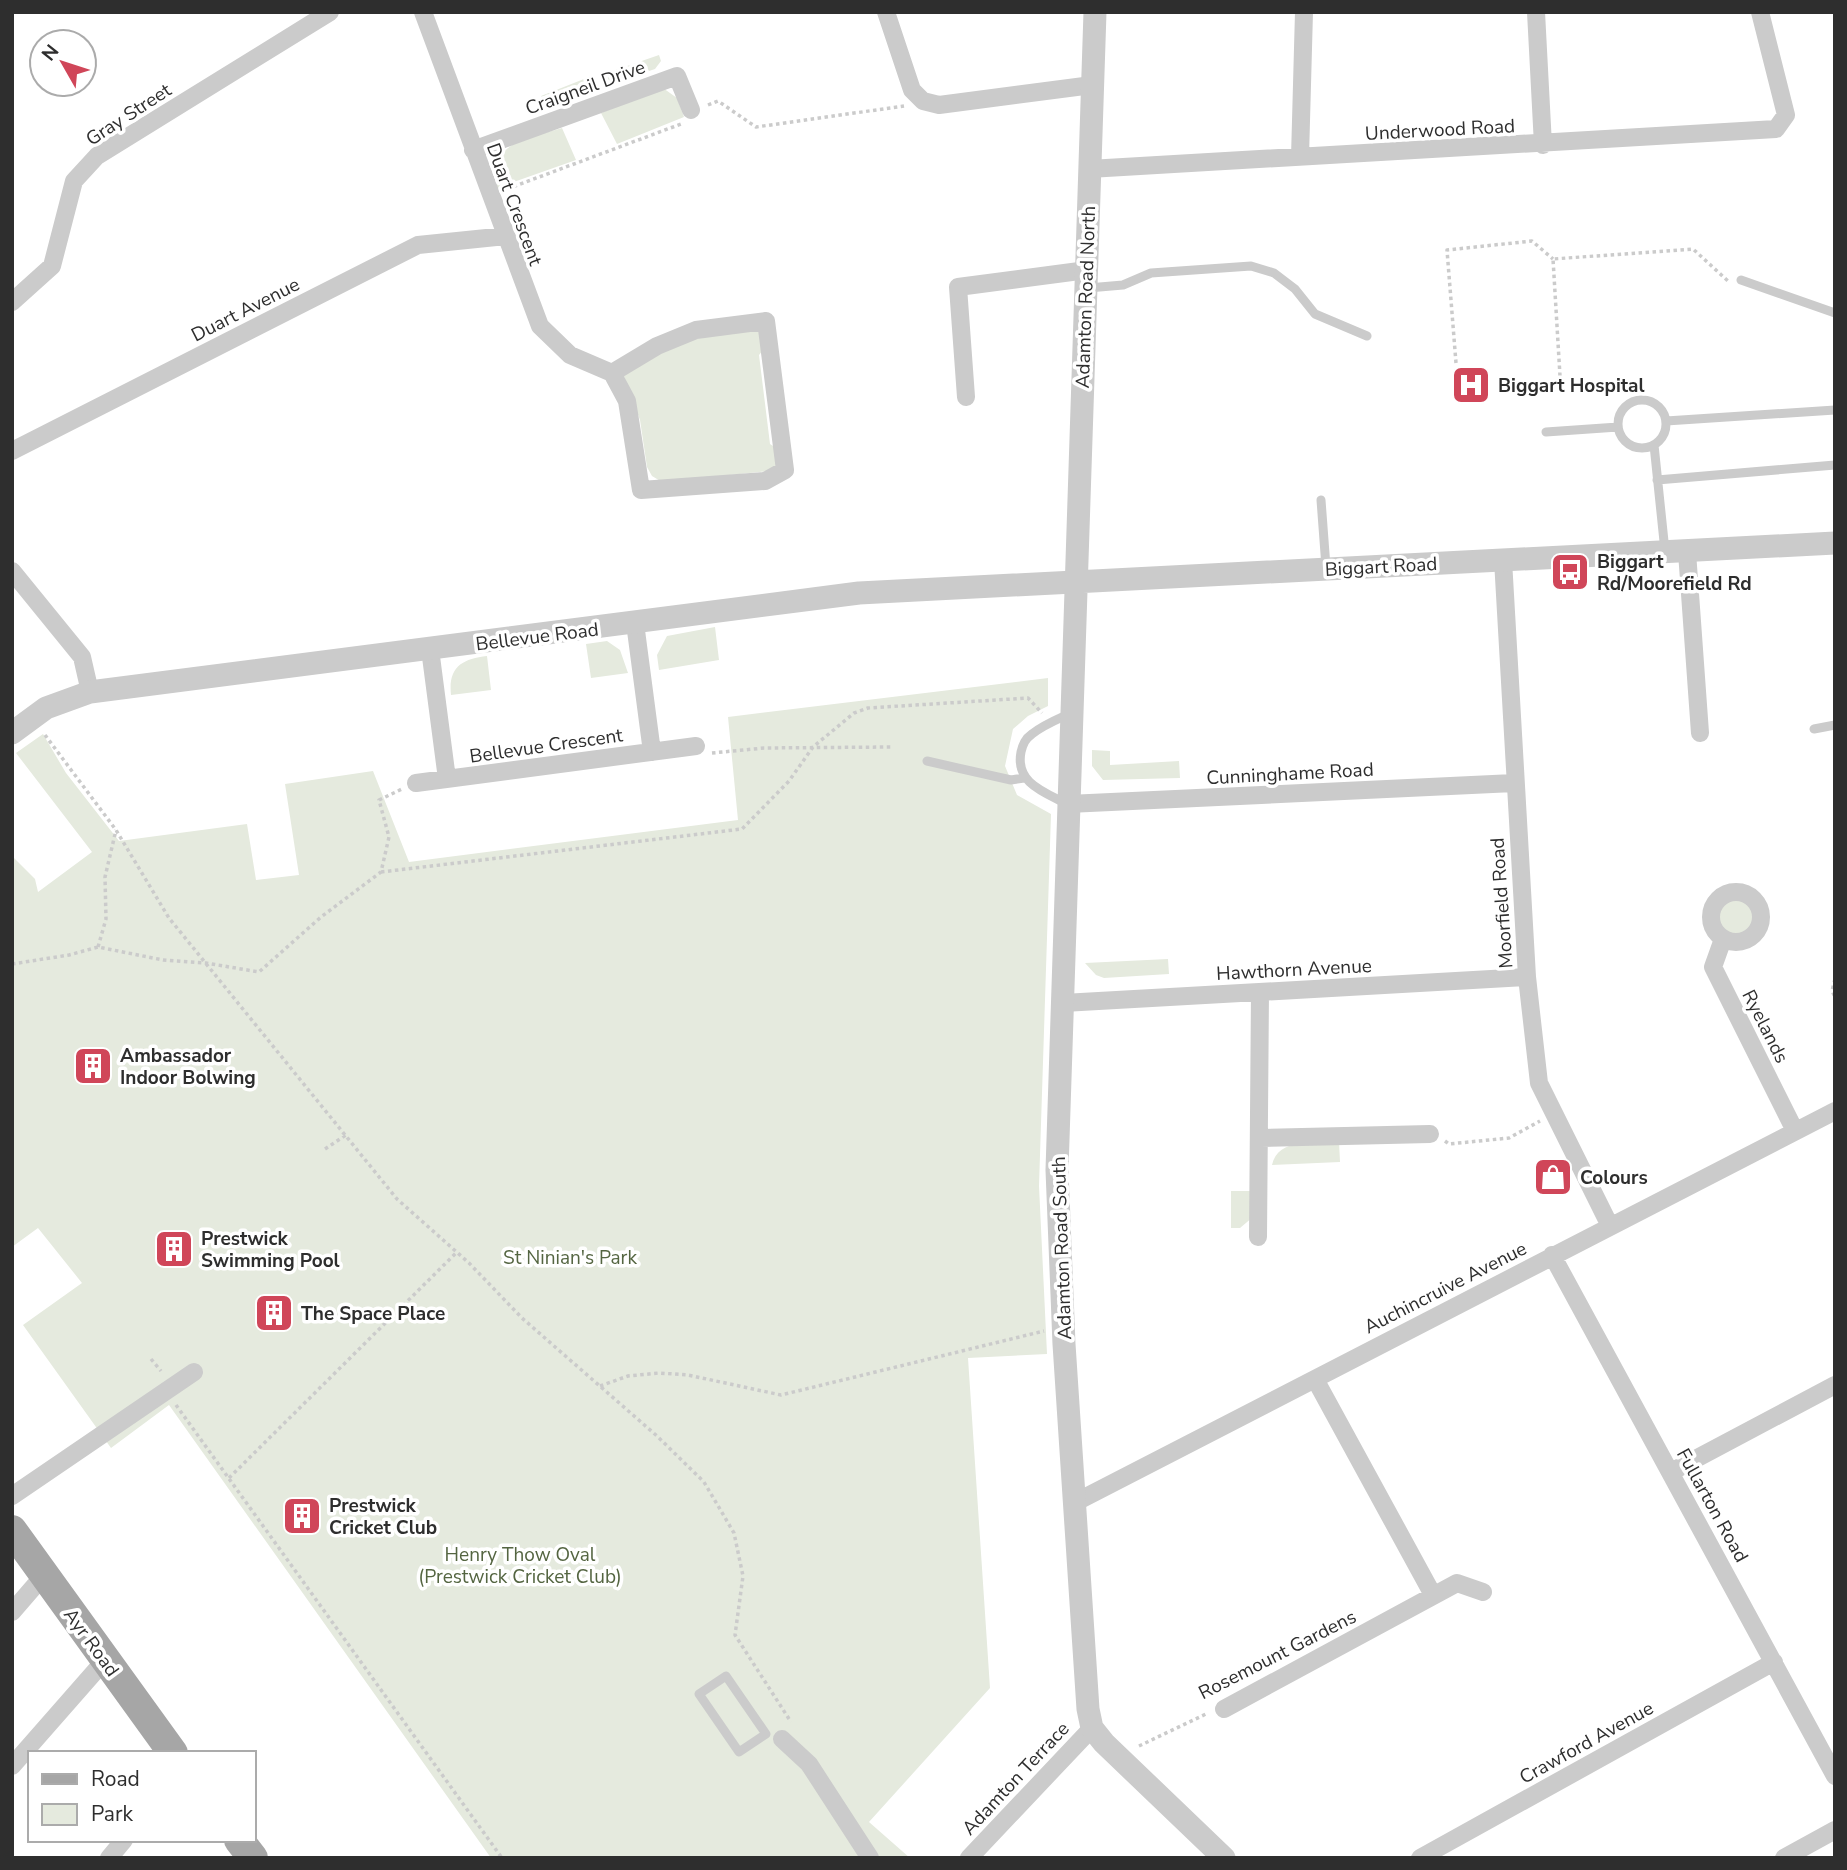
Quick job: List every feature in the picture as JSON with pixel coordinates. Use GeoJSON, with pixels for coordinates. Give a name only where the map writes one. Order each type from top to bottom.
{"type":"FeatureCollection","features":[{"type":"Feature","properties":{"kind":"main road","name":"Ayr Road"},"geometry":{"type":"LineString","coordinates":[[12,1530],[172,1751]]}},
{"type":"Feature","properties":{"kind":"main road"},"geometry":{"type":"LineString","coordinates":[[241,1842],[253,1858]]}},
{"type":"Feature","properties":{"kind":"street","name":"Gray Street"},"geometry":{"type":"LineString","coordinates":[[12,302],[52,266],[74,181],[97,156],[330,12]]}},
{"type":"Feature","properties":{"kind":"street","name":"Duart Crescent"},"geometry":{"type":"LineString","coordinates":[[423,12],[472,150],[540,326],[570,355],[612,373]]}},
{"type":"Feature","properties":{"kind":"street"},"geometry":{"type":"LineString","coordinates":[[886,12],[912,90],[922,101],[939,105],[1092,85]]}},
{"type":"Feature","properties":{"kind":"street","name":"Adamton Road North"},"geometry":{"type":"LineString","coordinates":[[1074,582],[1095,12]]}},
{"type":"Feature","properties":{"kind":"street"},"geometry":{"type":"LineString","coordinates":[[1300,156],[1304,12]]}},
{"type":"Feature","properties":{"kind":"street"},"geometry":{"type":"LineString","coordinates":[[1536,12],[1542,145]]}},
{"type":"Feature","properties":{"kind":"street","name":"Underwood Road"},"geometry":{"type":"LineString","coordinates":[[1089,169],[1542,145],[1776,129],[1786,115],[1760,12]]}},
{"type":"Feature","properties":{"kind":"street","name":"Craigneil Drive"},"geometry":{"type":"LineString","coordinates":[[472,150],[677,76],[691,110]]}},
{"type":"Feature","properties":{"kind":"street","name":"Duart Avenue"},"geometry":{"type":"LineString","coordinates":[[12,451],[418,245],[506,236]]}},
{"type":"Feature","properties":{"kind":"street"},"geometry":{"type":"LineString","coordinates":[[966,397],[957,287],[1087,279]]}},
{"type":"Feature","properties":{"kind":"street"},"geometry":{"type":"LineString","coordinates":[[766,321],[785,470],[765,481],[641,490],[627,401],[612,373],[657,346],[696,330],[766,321]]}},
{"type":"Feature","properties":{"kind":"street","name":"Biggart Road"},"geometry":{"type":"LineString","coordinates":[[1074,582],[1835,543]]}},
{"type":"Feature","properties":{"kind":"street"},"geometry":{"type":"LineString","coordinates":[[1676,552],[1700,733]]}},
{"type":"Feature","properties":{"kind":"street","name":"Moorfield Road"},"geometry":{"type":"LineString","coordinates":[[1503,560],[1527,976],[1539,1083],[1610,1226]]}},
{"type":"Feature","properties":{"kind":"street"},"geometry":{"type":"LineString","coordinates":[[12,571],[82,657],[89,692]]}},
{"type":"Feature","properties":{"kind":"street","name":"Bellevue Road"},"geometry":{"type":"LineString","coordinates":[[12,733],[46,708],[89,692],[859,593],[1074,582]]}},
{"type":"Feature","properties":{"kind":"street","name":"Adamton Road South"},"geometry":{"type":"LineString","coordinates":[[1074,582],[1057,1170],[1063,1328],[1092,1728]]}},
{"type":"Feature","properties":{"kind":"street","name":"Bellevue Crescent"},"geometry":{"type":"LineString","coordinates":[[635,623],[652,752]]}},
{"type":"Feature","properties":{"kind":"street","name":"Bellevue Crescent"},"geometry":{"type":"LineString","coordinates":[[430,649],[447,779]]}},
{"type":"Feature","properties":{"kind":"street","name":"Bellevue Crescent"},"geometry":{"type":"LineString","coordinates":[[416,783],[696,746]]}},
{"type":"Feature","properties":{"kind":"street","name":"Cunninghame Road"},"geometry":{"type":"LineString","coordinates":[[1068,804],[1514,783]]}},
{"type":"Feature","properties":{"kind":"street","name":"Ryelands"},"geometry":{"type":"LineString","coordinates":[[1723,939],[1713,967],[1795,1131]]}},
{"type":"Feature","properties":{"kind":"street","name":"Hawthorn Avenue"},"geometry":{"type":"LineString","coordinates":[[1063,1003],[1527,976]]}},
{"type":"Feature","properties":{"kind":"street"},"geometry":{"type":"LineString","coordinates":[[1258,1237],[1261,1138],[1260,992]]}},
{"type":"Feature","properties":{"kind":"street","name":"Auchincruive Avenue"},"geometry":{"type":"LineString","coordinates":[[1076,1502],[1835,1111]]}},
{"type":"Feature","properties":{"kind":"street"},"geometry":{"type":"LineString","coordinates":[[1261,1138],[1430,1134]]}},
{"type":"Feature","properties":{"kind":"street","name":"Fullarton Road"},"geometry":{"type":"LineString","coordinates":[[1552,1255],[1835,1776]]}},
{"type":"Feature","properties":{"kind":"street"},"geometry":{"type":"LineString","coordinates":[[12,1496],[194,1372]]}},
{"type":"Feature","properties":{"kind":"street"},"geometry":{"type":"LineString","coordinates":[[1314,1379],[1433,1595]]}},
{"type":"Feature","properties":{"kind":"street"},"geometry":{"type":"LineString","coordinates":[[1671,1472],[1835,1385]]}},
{"type":"Feature","properties":{"kind":"street"},"geometry":{"type":"LineString","coordinates":[[12,1612],[44,1575]]}},
{"type":"Feature","properties":{"kind":"street","name":"Rosemount Gardens"},"geometry":{"type":"LineString","coordinates":[[1224,1709],[1457,1583],[1483,1592]]}},
{"type":"Feature","properties":{"kind":"street"},"geometry":{"type":"LineString","coordinates":[[12,1766],[105,1660]]}},
{"type":"Feature","properties":{"kind":"street","name":"Crawford Avenue"},"geometry":{"type":"LineString","coordinates":[[1420,1858],[1774,1662]]}},
{"type":"Feature","properties":{"kind":"street"},"geometry":{"type":"LineString","coordinates":[[1092,1728],[1119,1759],[1218,1856]]}},
{"type":"Feature","properties":{"kind":"street","name":"Adamton Terrace"},"geometry":{"type":"LineString","coordinates":[[969,1858],[1092,1728]]}},
{"type":"Feature","properties":{"kind":"street"},"geometry":{"type":"LineString","coordinates":[[780,1733],[809,1764],[870,1858]]}},
{"type":"Feature","properties":{"kind":"street"},"geometry":{"type":"LineString","coordinates":[[1784,1858],[1835,1830]]}},
{"type":"Feature","properties":{"kind":"street"},"geometry":{"type":"LineString","coordinates":[[109,1858],[122,1842]]}},
{"type":"Feature","properties":{"kind":"lane"},"geometry":{"type":"LineString","coordinates":[[1087,279],[1123,285],[1151,273],[1251,265],[1274,273],[1315,314],[1367,336]]}},
{"type":"Feature","properties":{"kind":"lane"},"geometry":{"type":"LineString","coordinates":[[1741,280],[1835,313]]}},
{"type":"Feature","properties":{"kind":"lane"},"geometry":{"type":"LineString","coordinates":[[1639,400],[1654,403],[1666,421],[1660,440],[1646,448],[1628,444],[1618,427],[1622,410],[1639,400]]}},
{"type":"Feature","properties":{"kind":"lane"},"geometry":{"type":"LineString","coordinates":[[1666,421],[1835,410]]}},
{"type":"Feature","properties":{"kind":"lane"},"geometry":{"type":"LineString","coordinates":[[1546,432],[1618,427]]}},
{"type":"Feature","properties":{"kind":"lane"},"geometry":{"type":"LineString","coordinates":[[1654,445],[1657,480],[1676,552]]}},
{"type":"Feature","properties":{"kind":"lane"},"geometry":{"type":"LineString","coordinates":[[1657,480],[1835,465]]}},
{"type":"Feature","properties":{"kind":"lane"},"geometry":{"type":"LineString","coordinates":[[1321,500],[1327,569]]}},
{"type":"Feature","properties":{"kind":"lane"},"geometry":{"type":"LineString","coordinates":[[1068,804],[1033,786],[1024,778],[1020,768],[1023,743],[1030,735],[1071,712]]}},
{"type":"Feature","properties":{"kind":"lane"},"geometry":{"type":"LineString","coordinates":[[1814,729],[1835,725]]}},
{"type":"Feature","properties":{"kind":"lane"},"geometry":{"type":"LineString","coordinates":[[927,761],[1011,780],[1024,778]]}},
{"type":"Feature","properties":{"kind":"lane"},"geometry":{"type":"LineString","coordinates":[[726,1676],[780,1733],[739,1752],[699,1694],[726,1676]]}},
{"type":"Feature","properties":{"kind":"path"},"geometry":{"type":"LineString","coordinates":[[490,195],[684,123],[691,110],[718,101],[756,127],[889,110],[922,101]]}},
{"type":"Feature","properties":{"kind":"path"},"geometry":{"type":"LineString","coordinates":[[1456,363],[1447,250],[1532,241],[1553,259],[1693,249],[1727,281],[1741,280]]}},
{"type":"Feature","properties":{"kind":"path"},"geometry":{"type":"LineString","coordinates":[[1553,259],[1560,376]]}},
{"type":"Feature","properties":{"kind":"path"},"geometry":{"type":"LineString","coordinates":[[12,964],[69,956],[98,947],[163,960],[206,963],[259,972],[321,916],[381,872],[742,829],[789,781],[813,747],[854,713],[868,708],[1028,698],[1050,723]]}},
{"type":"Feature","properties":{"kind":"path"},"geometry":{"type":"LineString","coordinates":[[32,718],[116,830],[169,918],[397,1199],[457,1252],[522,1318],[657,1436],[704,1482],[734,1533],[743,1576],[735,1635],[780,1733]]}},
{"type":"Feature","properties":{"kind":"path"},"geometry":{"type":"LineString","coordinates":[[696,746],[710,754],[813,747],[892,747]]}},
{"type":"Feature","properties":{"kind":"path"},"geometry":{"type":"LineString","coordinates":[[381,872],[390,837],[379,800],[416,783]]}},
{"type":"Feature","properties":{"kind":"path"},"geometry":{"type":"LineString","coordinates":[[98,947],[106,919],[106,877],[116,830]]}},
{"type":"Feature","properties":{"kind":"path"},"geometry":{"type":"LineString","coordinates":[[1835,979],[1832,991],[1835,997]]}},
{"type":"Feature","properties":{"kind":"path"},"geometry":{"type":"LineString","coordinates":[[1430,1134],[1450,1144],[1509,1138],[1555,1114]]}},
{"type":"Feature","properties":{"kind":"path"},"geometry":{"type":"LineString","coordinates":[[325,1149],[346,1135]]}},
{"type":"Feature","properties":{"kind":"path"},"geometry":{"type":"LineString","coordinates":[[229,1478],[457,1252]]}},
{"type":"Feature","properties":{"kind":"path"},"geometry":{"type":"LineString","coordinates":[[600,1386],[628,1376],[678,1374],[781,1395],[986,1343],[1063,1328]]}},
{"type":"Feature","properties":{"kind":"path"},"geometry":{"type":"LineString","coordinates":[[167,1392],[502,1858]]}},
{"type":"Feature","properties":{"kind":"path","name":"Rosemount Gardens"},"geometry":{"type":"LineString","coordinates":[[1139,1746],[1215,1710],[1224,1709]]}},
{"type":"Feature","properties":{"kind":"green space"},"geometry":{"type":"Polygon","coordinates":[[[659,55],[661,61],[655,69],[607,85],[604,74],[659,55]]]}},
{"type":"Feature","properties":{"kind":"green space"},"geometry":{"type":"Polygon","coordinates":[[[584,79],[589,92],[546,109],[541,96],[584,79]]]}},
{"type":"Feature","properties":{"kind":"green space"},"geometry":{"type":"Polygon","coordinates":[[[663,88],[677,98],[684,117],[617,144],[601,113],[663,88]]]}},
{"type":"Feature","properties":{"kind":"green space"},"geometry":{"type":"Polygon","coordinates":[[[562,128],[576,160],[497,188],[498,160],[504,151],[524,139],[562,128]]]}},
{"type":"Feature","properties":{"kind":"green space"},"geometry":{"type":"Polygon","coordinates":[[[754,328],[761,334],[764,349],[759,355],[770,444],[776,448],[776,467],[769,471],[662,482],[652,476],[647,467],[640,420],[623,374],[653,355],[685,342],[754,328]]]}},
{"type":"Feature","properties":{"kind":"green space"},"geometry":{"type":"Polygon","coordinates":[[[715,627],[719,660],[659,670],[657,655],[667,636],[715,627]]]}},
{"type":"Feature","properties":{"kind":"green space"},"geometry":{"type":"Polygon","coordinates":[[[607,641],[620,650],[628,673],[591,678],[586,644],[607,641]]]}},
{"type":"Feature","properties":{"kind":"green space"},"geometry":{"type":"Polygon","coordinates":[[[487,656],[491,690],[451,695],[452,678],[458,666],[470,659],[487,656]]]}},
{"type":"Feature","properties":{"kind":"green space","name":"St Ninian's Park"},"geometry":{"type":"Polygon","coordinates":[[[1048,678],[1048,706],[1028,716],[1013,729],[1005,766],[1017,795],[1051,814],[1039,1186],[1047,1354],[968,1358],[990,1688],[869,1822],[910,1858],[491,1858],[169,1405],[111,1448],[23,1325],[82,1283],[38,1228],[12,1247],[12,856],[35,879],[38,892],[92,852],[16,753],[43,734],[66,773],[119,841],[247,824],[256,880],[299,875],[285,784],[373,771],[409,862],[738,820],[728,717],[1048,678]]]}},
{"type":"Feature","properties":{"kind":"green space"},"geometry":{"type":"Polygon","coordinates":[[[1092,750],[1110,751],[1110,765],[1179,761],[1180,778],[1103,780],[1092,766],[1092,750]]]}},
{"type":"Feature","properties":{"kind":"green space"},"geometry":{"type":"Polygon","coordinates":[[[1736,899],[1749,904],[1754,917],[1749,930],[1736,935],[1723,930],[1718,917],[1723,904],[1736,899]]]}},
{"type":"Feature","properties":{"kind":"green space"},"geometry":{"type":"Polygon","coordinates":[[[1168,959],[1169,974],[1104,978],[1096,975],[1085,963],[1168,959]]]}},
{"type":"Feature","properties":{"kind":"green space"},"geometry":{"type":"Polygon","coordinates":[[[1339,1141],[1340,1162],[1272,1165],[1276,1156],[1290,1146],[1339,1141]]]}},
{"type":"Feature","properties":{"kind":"green space"},"geometry":{"type":"Polygon","coordinates":[[[1231,1191],[1252,1191],[1253,1217],[1240,1228],[1231,1228],[1231,1191]]]}},
{"type":"Feature","properties":{"kind":"place","name":"Biggart Hospital"},"geometry":{"type":"Point","coordinates":[1471,385]}},
{"type":"Feature","properties":{"kind":"place","name":"Biggart Rd/Moorefield Rd"},"geometry":{"type":"Point","coordinates":[1570,572]}},
{"type":"Feature","properties":{"kind":"place","name":"Ambassador Indoor Bolwing"},"geometry":{"type":"Point","coordinates":[93,1066]}},
{"type":"Feature","properties":{"kind":"place","name":"Colours"},"geometry":{"type":"Point","coordinates":[1553,1177]}},
{"type":"Feature","properties":{"kind":"place","name":"Prestwick Swimming Pool"},"geometry":{"type":"Point","coordinates":[174,1249]}},
{"type":"Feature","properties":{"kind":"place","name":"The Space Place"},"geometry":{"type":"Point","coordinates":[274,1313]}},
{"type":"Feature","properties":{"kind":"place","name":"Prestwick Cricket Club"},"geometry":{"type":"Point","coordinates":[302,1516]}},
{"type":"Feature","properties":{"kind":"park label","name":"Henry Thow Oval (Prestwick Cricket Club)"},"geometry":{"type":"Point","coordinates":[520,1565]}}]}
